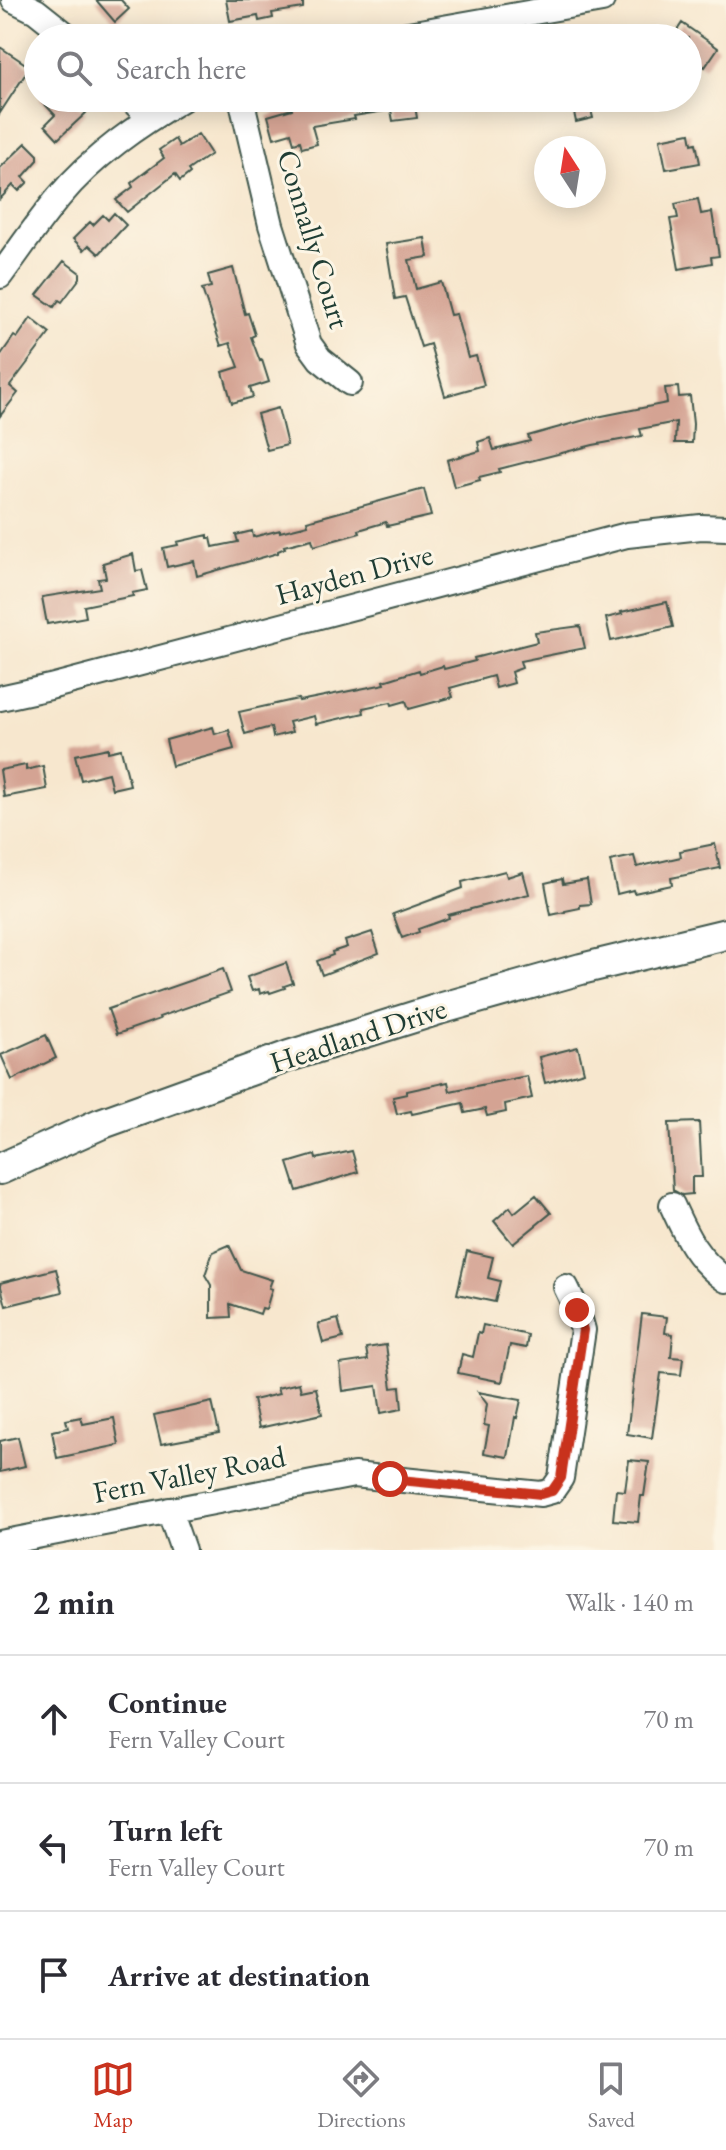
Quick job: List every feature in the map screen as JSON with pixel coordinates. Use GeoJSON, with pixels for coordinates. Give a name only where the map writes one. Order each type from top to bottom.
{"type":"FeatureCollection","features":[{"type":"Feature","properties":{"kind":"main road","name":"Headland Drive"},"geometry":{"type":"LineString","coordinates":[[0,1169],[100,1124],[289,1056],[581,969],[726,934]]}},
{"type":"Feature","properties":{"kind":"street"},"geometry":{"type":"LineString","coordinates":[[14,0],[52,24]]}},
{"type":"Feature","properties":{"kind":"street"},"geometry":{"type":"LineString","coordinates":[[466,24],[602,0]]}},
{"type":"Feature","properties":{"kind":"street"},"geometry":{"type":"LineString","coordinates":[[144,112],[150,118]]}},
{"type":"Feature","properties":{"kind":"street"},"geometry":{"type":"LineString","coordinates":[[0,276],[61,195],[103,153],[160,112]]}},
{"type":"Feature","properties":{"kind":"street","name":"Connally Court"},"geometry":{"type":"LineString","coordinates":[[244,112],[271,225],[309,344],[320,359],[350,383]]}},
{"type":"Feature","properties":{"kind":"street","name":"Hayden Drive"},"geometry":{"type":"LineString","coordinates":[[0,698],[627,535],[701,527],[726,528]]}},
{"type":"Feature","properties":{"kind":"street"},"geometry":{"type":"LineString","coordinates":[[672,1205],[686,1237],[706,1265],[726,1280]]}},
{"type":"Feature","properties":{"kind":"street","name":"Fern Valley Road"},"geometry":{"type":"LineString","coordinates":[[0,1543],[354,1475],[541,1494],[552,1491],[561,1478],[583,1330],[566,1287]]}},
{"type":"Feature","properties":{"kind":"street"},"geometry":{"type":"LineString","coordinates":[[169,1510],[183,1550]]}},
{"type":"Feature","properties":{"kind":"building"},"geometry":{"type":"Polygon","coordinates":[[[96,0],[121,0],[129,9],[115,22],[96,0]]]}},
{"type":"Feature","properties":{"kind":"building"},"geometry":{"type":"Polygon","coordinates":[[[226,0],[303,0],[303,8],[272,13],[273,18],[259,21],[258,16],[230,21],[226,0]]]}},
{"type":"Feature","properties":{"kind":"building"},"geometry":{"type":"Polygon","coordinates":[[[702,37],[718,48],[705,67],[702,65],[702,37]]]}},
{"type":"Feature","properties":{"kind":"building"},"geometry":{"type":"Polygon","coordinates":[[[0,47],[24,63],[24,76],[0,113],[0,47]]]}},
{"type":"Feature","properties":{"kind":"building"},"geometry":{"type":"Polygon","coordinates":[[[52,112],[86,113],[58,139],[45,125],[55,115],[52,112]]]}},
{"type":"Feature","properties":{"kind":"building"},"geometry":{"type":"Polygon","coordinates":[[[282,112],[379,112],[312,126],[317,144],[302,148],[300,141],[294,143],[291,133],[274,138],[268,116],[282,112]]]}},
{"type":"Feature","properties":{"kind":"building"},"geometry":{"type":"Polygon","coordinates":[[[391,112],[416,112],[417,118],[393,121],[391,112]]]}},
{"type":"Feature","properties":{"kind":"building"},"geometry":{"type":"Polygon","coordinates":[[[574,112],[592,112],[593,118],[576,122],[574,112]]]}},
{"type":"Feature","properties":{"kind":"building"},"geometry":{"type":"Polygon","coordinates":[[[690,133],[692,144],[696,143],[700,163],[666,169],[660,139],[690,133]]]}},
{"type":"Feature","properties":{"kind":"building"},"geometry":{"type":"Polygon","coordinates":[[[198,134],[211,154],[188,170],[190,173],[180,181],[175,174],[127,212],[116,200],[133,187],[131,183],[164,158],[159,150],[175,139],[179,146],[198,134]]]}},
{"type":"Feature","properties":{"kind":"building"},"geometry":{"type":"Polygon","coordinates":[[[26,143],[38,155],[38,160],[23,177],[28,182],[19,191],[13,185],[0,199],[0,168],[26,143]]]}},
{"type":"Feature","properties":{"kind":"building"},"geometry":{"type":"Polygon","coordinates":[[[698,199],[701,214],[712,212],[719,256],[711,257],[712,263],[679,269],[670,219],[678,218],[675,204],[698,199]]]}},
{"type":"Feature","properties":{"kind":"building"},"geometry":{"type":"Polygon","coordinates":[[[114,213],[126,225],[99,254],[89,245],[84,250],[73,239],[90,222],[93,225],[103,215],[108,220],[114,213]]]}},
{"type":"Feature","properties":{"kind":"building"},"geometry":{"type":"Polygon","coordinates":[[[425,238],[428,257],[409,260],[416,289],[441,282],[450,315],[456,314],[468,358],[476,356],[484,385],[445,396],[430,344],[421,347],[405,297],[395,299],[386,244],[425,238]]]}},
{"type":"Feature","properties":{"kind":"building"},"geometry":{"type":"Polygon","coordinates":[[[64,261],[80,273],[80,278],[62,302],[59,300],[54,307],[37,295],[64,261]]]}},
{"type":"Feature","properties":{"kind":"building"},"geometry":{"type":"Polygon","coordinates":[[[233,268],[245,314],[248,313],[255,335],[251,337],[269,382],[250,388],[253,397],[232,403],[223,372],[239,367],[230,343],[221,346],[202,289],[211,287],[208,275],[233,268]]]}},
{"type":"Feature","properties":{"kind":"building"},"geometry":{"type":"Polygon","coordinates":[[[31,318],[50,333],[10,386],[18,393],[0,416],[0,356],[31,318]]]}},
{"type":"Feature","properties":{"kind":"building"},"geometry":{"type":"Polygon","coordinates":[[[678,387],[679,397],[690,396],[692,443],[675,443],[676,422],[640,429],[642,436],[499,469],[500,472],[479,477],[480,480],[454,487],[447,460],[480,451],[478,442],[490,438],[494,450],[530,441],[528,436],[592,418],[667,403],[665,388],[678,387]]]}},
{"type":"Feature","properties":{"kind":"building"},"geometry":{"type":"Polygon","coordinates":[[[278,408],[287,445],[267,450],[257,414],[278,408]]]}},
{"type":"Feature","properties":{"kind":"building"},"geometry":{"type":"Polygon","coordinates":[[[424,489],[431,516],[387,526],[386,522],[314,546],[312,539],[284,546],[278,553],[197,576],[194,561],[167,567],[163,548],[178,545],[177,542],[208,535],[213,547],[238,542],[236,535],[252,531],[253,537],[280,532],[308,525],[307,521],[424,489]]]}},
{"type":"Feature","properties":{"kind":"building"},"geometry":{"type":"Polygon","coordinates":[[[133,554],[136,571],[142,570],[147,590],[84,606],[86,617],[47,624],[42,597],[100,588],[98,579],[106,578],[103,563],[133,554]]]}},
{"type":"Feature","properties":{"kind":"building"},"geometry":{"type":"Polygon","coordinates":[[[667,602],[673,627],[611,641],[606,618],[667,602]]]}},
{"type":"Feature","properties":{"kind":"building"},"geometry":{"type":"Polygon","coordinates":[[[580,626],[585,648],[520,661],[522,668],[511,672],[514,683],[496,688],[493,676],[450,688],[453,697],[409,709],[406,701],[392,705],[391,702],[363,708],[364,713],[316,724],[314,716],[289,722],[292,732],[273,737],[271,727],[245,734],[239,712],[385,684],[384,681],[419,670],[420,673],[443,666],[444,669],[537,642],[535,632],[580,626]]]}},
{"type":"Feature","properties":{"kind":"building"},"geometry":{"type":"Polygon","coordinates":[[[213,727],[215,734],[229,730],[234,749],[172,766],[166,740],[213,727]]]}},
{"type":"Feature","properties":{"kind":"building"},"geometry":{"type":"Polygon","coordinates":[[[108,748],[108,752],[121,749],[130,785],[112,789],[108,773],[81,780],[75,755],[108,748]]]}},
{"type":"Feature","properties":{"kind":"building"},"geometry":{"type":"Polygon","coordinates":[[[26,765],[26,770],[43,766],[47,789],[4,797],[0,770],[26,765]]]}},
{"type":"Feature","properties":{"kind":"building"},"geometry":{"type":"Polygon","coordinates":[[[715,844],[720,868],[671,878],[672,885],[617,894],[610,861],[634,856],[637,867],[681,857],[680,851],[715,844]]]}},
{"type":"Feature","properties":{"kind":"building"},"geometry":{"type":"Polygon","coordinates":[[[505,871],[507,877],[523,872],[529,894],[448,915],[449,918],[402,938],[393,914],[463,888],[462,882],[505,871]]]}},
{"type":"Feature","properties":{"kind":"building"},"geometry":{"type":"Polygon","coordinates":[[[562,879],[563,884],[587,880],[591,904],[551,915],[545,883],[562,879]]]}},
{"type":"Feature","properties":{"kind":"building"},"geometry":{"type":"Polygon","coordinates":[[[372,932],[379,953],[322,975],[317,961],[347,947],[345,941],[372,932]]]}},
{"type":"Feature","properties":{"kind":"building"},"geometry":{"type":"Polygon","coordinates":[[[286,963],[293,983],[270,993],[260,994],[259,989],[252,991],[247,977],[286,963]]]}},
{"type":"Feature","properties":{"kind":"building"},"geometry":{"type":"Polygon","coordinates":[[[223,969],[231,992],[117,1034],[108,1009],[223,969]]]}},
{"type":"Feature","properties":{"kind":"building"},"geometry":{"type":"Polygon","coordinates":[[[46,1035],[56,1058],[12,1080],[1,1055],[46,1035]]]}},
{"type":"Feature","properties":{"kind":"building"},"geometry":{"type":"Polygon","coordinates":[[[578,1047],[584,1072],[545,1083],[539,1057],[578,1047]]]}},
{"type":"Feature","properties":{"kind":"building"},"geometry":{"type":"Polygon","coordinates":[[[527,1076],[532,1098],[505,1104],[506,1112],[487,1116],[485,1109],[465,1113],[463,1103],[412,1114],[411,1111],[397,1114],[393,1097],[448,1082],[450,1091],[527,1076]]]}},
{"type":"Feature","properties":{"kind":"building"},"geometry":{"type":"Polygon","coordinates":[[[699,1122],[702,1177],[692,1177],[692,1194],[682,1195],[673,1190],[669,1123],[699,1122]]]}},
{"type":"Feature","properties":{"kind":"building"},"geometry":{"type":"Polygon","coordinates":[[[352,1151],[358,1172],[297,1191],[288,1163],[315,1155],[316,1159],[352,1151]]]}},
{"type":"Feature","properties":{"kind":"building"},"geometry":{"type":"Polygon","coordinates":[[[536,1195],[551,1213],[513,1244],[494,1221],[510,1207],[514,1213],[536,1195]]]}},
{"type":"Feature","properties":{"kind":"building"},"geometry":{"type":"Polygon","coordinates":[[[229,1245],[241,1270],[272,1280],[266,1309],[262,1308],[260,1314],[230,1304],[231,1317],[211,1318],[211,1285],[205,1275],[213,1252],[229,1245]]]}},
{"type":"Feature","properties":{"kind":"building"},"geometry":{"type":"Polygon","coordinates":[[[467,1251],[493,1257],[488,1278],[500,1281],[495,1302],[457,1294],[467,1251]]]}},
{"type":"Feature","properties":{"kind":"building"},"geometry":{"type":"Polygon","coordinates":[[[56,1269],[62,1292],[6,1306],[0,1283],[56,1269]]]}},
{"type":"Feature","properties":{"kind":"building"},"geometry":{"type":"Polygon","coordinates":[[[642,1314],[667,1317],[665,1333],[673,1334],[671,1357],[683,1358],[681,1375],[661,1373],[652,1438],[627,1434],[642,1314]]]}},
{"type":"Feature","properties":{"kind":"building"},"geometry":{"type":"Polygon","coordinates":[[[338,1319],[343,1338],[323,1343],[318,1324],[338,1319]]]}},
{"type":"Feature","properties":{"kind":"building"},"geometry":{"type":"Polygon","coordinates":[[[483,1325],[528,1335],[526,1348],[510,1345],[502,1382],[458,1373],[462,1354],[473,1357],[483,1325]]]}},
{"type":"Feature","properties":{"kind":"building"},"geometry":{"type":"Polygon","coordinates":[[[386,1345],[392,1388],[400,1387],[402,1409],[381,1413],[377,1386],[343,1391],[340,1364],[368,1360],[366,1348],[386,1345]]]}},
{"type":"Feature","properties":{"kind":"building"},"geometry":{"type":"Polygon","coordinates":[[[299,1383],[301,1391],[316,1388],[322,1414],[259,1428],[253,1400],[279,1394],[277,1388],[299,1383]]]}},
{"type":"Feature","properties":{"kind":"building"},"geometry":{"type":"Polygon","coordinates":[[[478,1392],[521,1400],[508,1457],[484,1453],[489,1426],[484,1425],[487,1404],[478,1392]]]}},
{"type":"Feature","properties":{"kind":"building"},"geometry":{"type":"Polygon","coordinates":[[[212,1402],[219,1433],[161,1444],[154,1415],[212,1402]]]}},
{"type":"Feature","properties":{"kind":"building"},"geometry":{"type":"Polygon","coordinates":[[[81,1417],[83,1424],[114,1418],[119,1445],[57,1458],[52,1431],[68,1428],[66,1420],[81,1417]]]}},
{"type":"Feature","properties":{"kind":"building"},"geometry":{"type":"Polygon","coordinates":[[[18,1437],[25,1466],[0,1472],[0,1441],[18,1437]]]}},
{"type":"Feature","properties":{"kind":"building"},"geometry":{"type":"Polygon","coordinates":[[[629,1460],[649,1462],[638,1522],[613,1520],[616,1490],[625,1491],[629,1460]]]}},
{"type":"Feature","properties":{"kind":"route"},"geometry":{"type":"LineString","coordinates":[[390,1479],[541,1494],[552,1491],[561,1478],[583,1330],[577,1310]]}}]}
